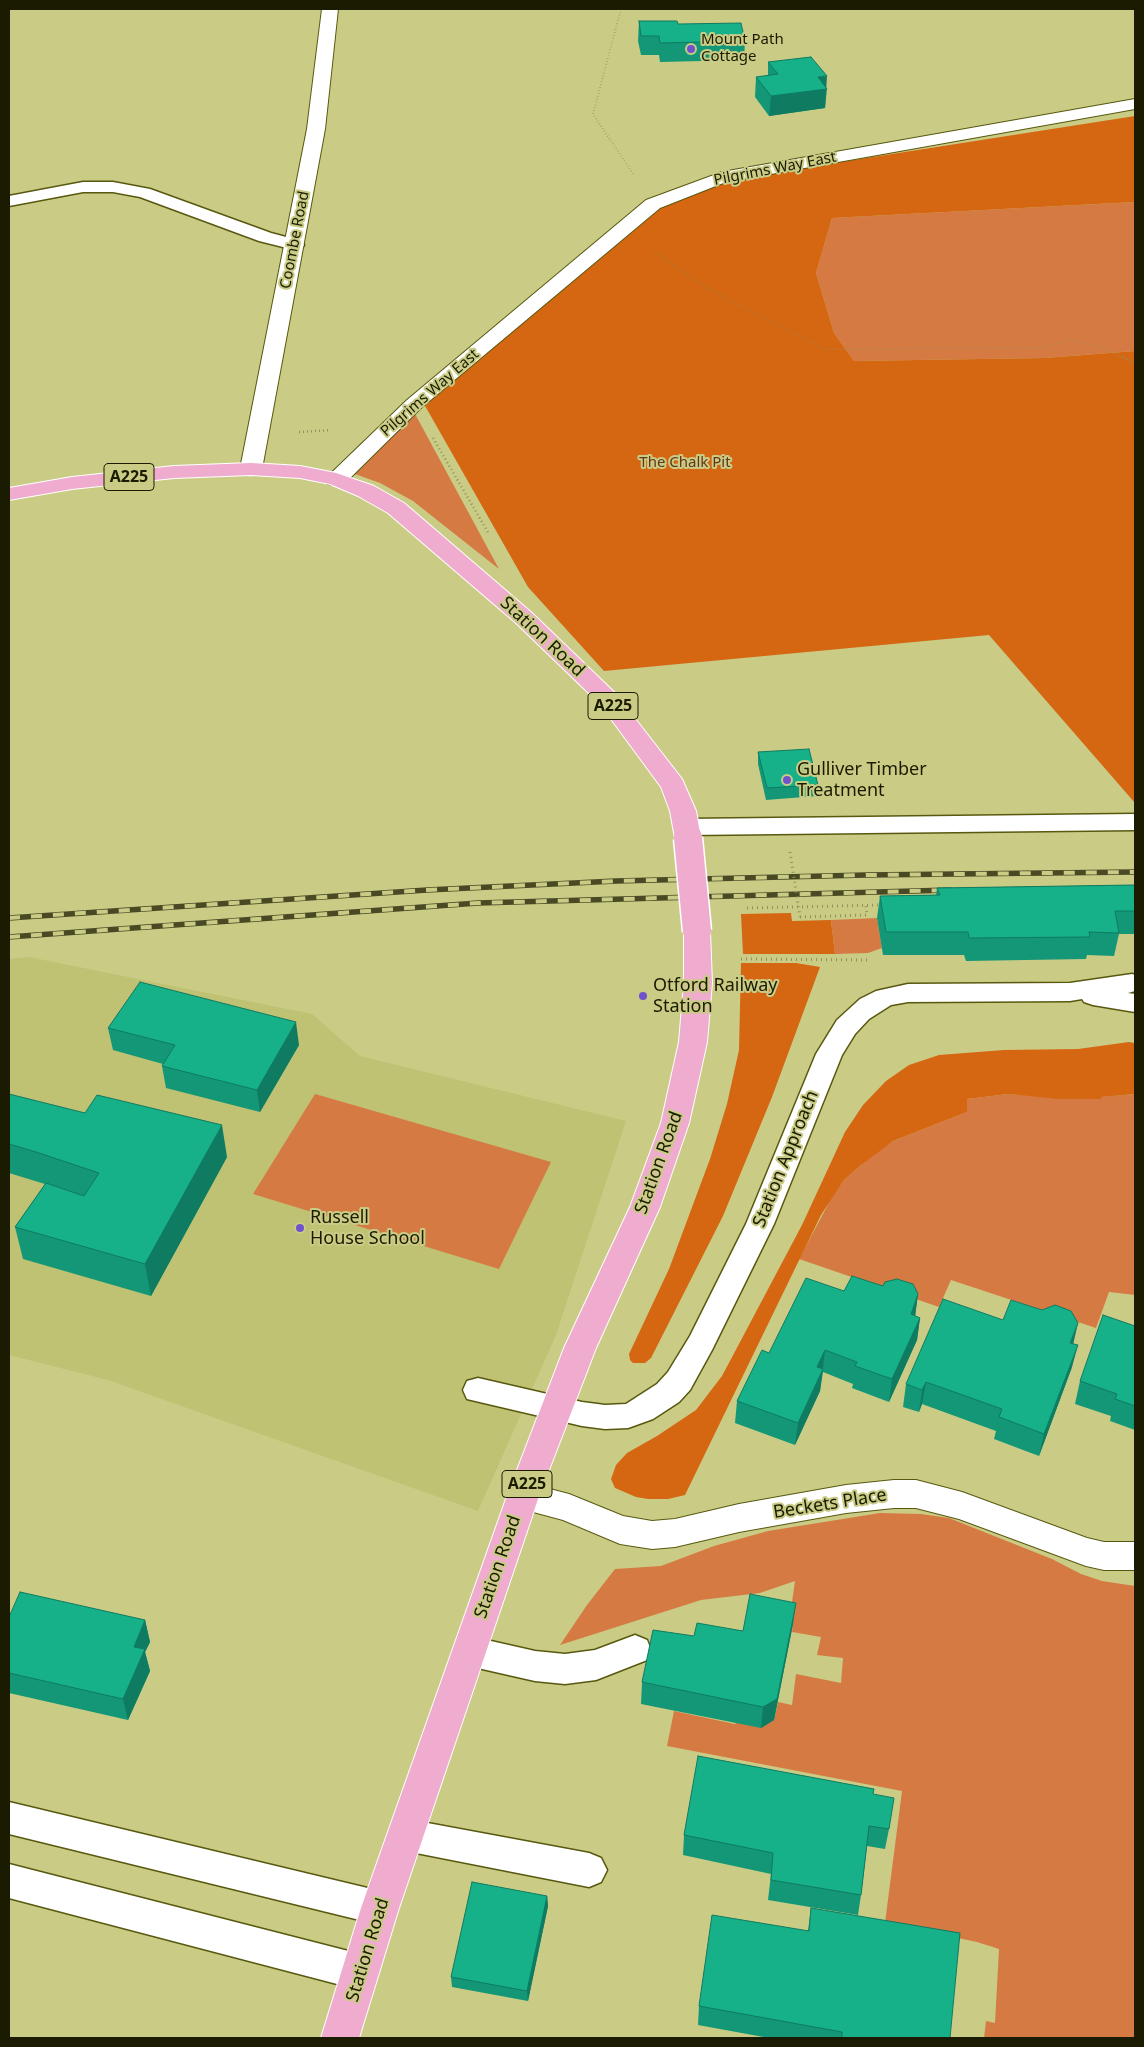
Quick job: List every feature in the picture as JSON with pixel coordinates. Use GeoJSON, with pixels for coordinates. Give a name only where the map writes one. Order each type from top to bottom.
{"type":"FeatureCollection","features":[{"type":"Feature","properties":{"kind":"main road","name":"Station Road"},"geometry":{"type":"LineString","coordinates":[[251,469],[300,472],[336,478],[396,508],[524,618],[569,660],[623,717],[668,778],[681,802],[688,832],[697,931],[698,983],[693,1042],[675,1123],[644,1207],[580,1348],[523,1496],[380,1908],[340,2038]]}},
{"type":"Feature","properties":{"kind":"main road","name":"A225"},"geometry":{"type":"LineString","coordinates":[[9,494],[100,480],[174,472],[251,469]]}},
{"type":"Feature","properties":{"kind":"street","name":"Coombe Road"},"geometry":{"type":"LineString","coordinates":[[251,469],[316,129],[330,9]]}},
{"type":"Feature","properties":{"kind":"street","name":"Pilgrims Way East"},"geometry":{"type":"LineString","coordinates":[[336,478],[414,404],[653,204],[722,177],[1135,104]]}},
{"type":"Feature","properties":{"kind":"street","name":"Beckets Place"},"geometry":{"type":"LineString","coordinates":[[523,1496],[569,1508],[620,1530],[652,1535],[675,1533],[739,1518],[846,1499],[888,1494],[916,1494],[962,1506],[1086,1552],[1112,1556],[1135,1556]]}},
{"type":"Feature","properties":{"kind":"lane"},"geometry":{"type":"LineString","coordinates":[[9,201],[83,187],[112,187],[144,193],[265,237],[294,245]]}},
{"type":"Feature","properties":{"kind":"lane"},"geometry":{"type":"LineString","coordinates":[[688,832],[1135,822]]}},
{"type":"Feature","properties":{"kind":"lane","name":"Station Approach"},"geometry":{"type":"LineString","coordinates":[[478,1390],[594,1417],[628,1416],[655,1403],[668,1393],[679,1381],[702,1342],[760,1224],[829,1054],[840,1036],[860,1012],[885,997],[908,993],[1134,993]]}},
{"type":"Feature","properties":{"kind":"lane"},"geometry":{"type":"LineString","coordinates":[[469,1651],[535,1666],[565,1668],[596,1665],[635,1650]]}},
{"type":"Feature","properties":{"kind":"lane"},"geometry":{"type":"LineString","coordinates":[[9,1818],[380,1908]]}},
{"type":"Feature","properties":{"kind":"lane"},"geometry":{"type":"LineString","coordinates":[[406,1835],[589,1870]]}},
{"type":"Feature","properties":{"kind":"lane"},"geometry":{"type":"LineString","coordinates":[[9,1881],[360,1972]]}},
{"type":"Feature","properties":{"kind":"path"},"geometry":{"type":"LineString","coordinates":[[621,9],[593,114],[653,204]]}},
{"type":"Feature","properties":{"kind":"path"},"geometry":{"type":"LineString","coordinates":[[625,229],[705,287],[824,349],[1037,348],[1070,340],[1099,346],[1135,362]]}},
{"type":"Feature","properties":{"kind":"path"},"geometry":{"type":"LineString","coordinates":[[414,404],[492,540]]}},
{"type":"Feature","properties":{"kind":"path"},"geometry":{"type":"LineString","coordinates":[[257,438],[295,432],[354,429],[381,436]]}},
{"type":"Feature","properties":{"kind":"path"},"geometry":{"type":"LineString","coordinates":[[790,852],[800,917],[868,915],[866,906]]}},
{"type":"Feature","properties":{"kind":"path"},"geometry":{"type":"LineString","coordinates":[[747,908],[886,905]]}},
{"type":"Feature","properties":{"kind":"path"},"geometry":{"type":"LineString","coordinates":[[742,959],[879,960]]}},
{"type":"Feature","properties":{"kind":"shaded area"},"geometry":{"type":"Polygon","coordinates":[[[1135,202],[1135,351],[1045,358],[854,361],[834,333],[816,273],[832,218],[1135,202]]]}},
{"type":"Feature","properties":{"kind":"shaded area"},"geometry":{"type":"Polygon","coordinates":[[[414,412],[499,569],[413,501],[380,483],[352,473],[414,412]]]}},
{"type":"Feature","properties":{"kind":"shaded area"},"geometry":{"type":"Polygon","coordinates":[[[877,918],[882,948],[868,953],[835,954],[831,920],[877,918]]]}},
{"type":"Feature","properties":{"kind":"shaded area","name":"Russell House School"},"geometry":{"type":"Polygon","coordinates":[[[29,957],[312,1014],[360,1056],[626,1121],[556,1335],[478,1511],[108,1380],[9,1355],[9,959],[29,957]]]}},
{"type":"Feature","properties":{"kind":"shaded area"},"geometry":{"type":"Polygon","coordinates":[[[315,1094],[551,1162],[499,1269],[253,1194],[315,1094]]]}},
{"type":"Feature","properties":{"kind":"shaded area"},"geometry":{"type":"Polygon","coordinates":[[[1008,1094],[1074,1099],[1135,1094],[1135,1295],[1109,1292],[1096,1328],[951,1280],[939,1307],[799,1259],[832,1197],[844,1180],[875,1153],[893,1141],[967,1112],[967,1099],[1008,1094]]]}},
{"type":"Feature","properties":{"kind":"shaded area"},"geometry":{"type":"Polygon","coordinates":[[[880,1513],[921,1514],[949,1518],[1052,1559],[1081,1574],[1102,1581],[1135,1586],[1135,2038],[984,2038],[986,2021],[995,2023],[999,1949],[977,1942],[885,1923],[902,1791],[667,1746],[674,1711],[735,1724],[737,1722],[774,1720],[778,1702],[792,1705],[796,1674],[841,1683],[843,1658],[817,1655],[821,1637],[792,1632],[793,1624],[789,1623],[795,1581],[760,1593],[701,1600],[560,1645],[587,1605],[615,1569],[661,1566],[714,1546],[768,1531],[880,1513]]]}},
{"type":"Feature","properties":{"kind":"green space","name":"The Chalk Pit"},"geometry":{"type":"Polygon","coordinates":[[[1135,116],[1135,202],[832,218],[816,273],[834,333],[854,361],[1045,358],[1135,351],[1135,803],[989,635],[604,671],[528,587],[424,404],[661,208],[684,196],[732,179],[1135,116]]]}},
{"type":"Feature","properties":{"kind":"green space"},"geometry":{"type":"Polygon","coordinates":[[[791,913],[792,921],[831,920],[835,954],[743,954],[741,914],[791,913]]]}},
{"type":"Feature","properties":{"kind":"green space"},"geometry":{"type":"Polygon","coordinates":[[[741,963],[796,963],[820,967],[772,1097],[723,1216],[651,1358],[645,1363],[633,1363],[630,1360],[629,1354],[669,1269],[710,1159],[727,1104],[739,1050],[741,963]]]}},
{"type":"Feature","properties":{"kind":"green space"},"geometry":{"type":"Polygon","coordinates":[[[1129,1042],[1135,1043],[1135,1094],[1101,1097],[1101,1099],[1059,1099],[1008,1094],[967,1099],[967,1112],[893,1141],[860,1166],[844,1180],[821,1215],[685,1495],[668,1499],[648,1499],[636,1497],[615,1488],[611,1479],[616,1465],[627,1453],[696,1410],[722,1376],[802,1225],[845,1132],[863,1105],[886,1081],[909,1065],[939,1055],[1004,1050],[1078,1049],[1129,1042]]]}},
{"type":"Feature","properties":{"kind":"building"},"geometry":{"type":"Polygon","coordinates":[[[639,21],[677,21],[678,24],[741,23],[745,41],[660,43],[659,36],[641,36],[639,21]]]}},
{"type":"Feature","properties":{"kind":"building"},"geometry":{"type":"Polygon","coordinates":[[[811,57],[827,76],[818,77],[827,89],[771,96],[756,77],[778,74],[768,62],[811,57]]]}},
{"type":"Feature","properties":{"kind":"building","name":"Gulliver Timber Treatment"},"geometry":{"type":"Polygon","coordinates":[[[809,749],[818,785],[767,788],[758,752],[809,749]]]}},
{"type":"Feature","properties":{"kind":"building"},"geometry":{"type":"Polygon","coordinates":[[[1135,885],[1135,911],[1115,911],[1119,933],[1089,932],[1090,937],[969,938],[968,932],[886,932],[880,896],[940,895],[937,888],[1135,885]]]}},
{"type":"Feature","properties":{"kind":"building"},"geometry":{"type":"Polygon","coordinates":[[[140,982],[296,1022],[257,1090],[162,1066],[175,1045],[108,1028],[140,982]]]}},
{"type":"Feature","properties":{"kind":"building"},"geometry":{"type":"Polygon","coordinates":[[[9,1094],[85,1113],[97,1095],[222,1125],[145,1264],[15,1227],[46,1183],[84,1196],[99,1173],[9,1144],[9,1094]]]}},
{"type":"Feature","properties":{"kind":"building"},"geometry":{"type":"Polygon","coordinates":[[[852,1276],[883,1286],[885,1282],[897,1279],[913,1284],[918,1294],[911,1314],[920,1318],[892,1379],[855,1366],[857,1362],[825,1350],[817,1367],[823,1369],[798,1423],[737,1401],[762,1350],[769,1353],[806,1278],[844,1291],[852,1276]]]}},
{"type":"Feature","properties":{"kind":"building"},"geometry":{"type":"Polygon","coordinates":[[[943,1299],[1003,1320],[1011,1300],[1042,1310],[1055,1305],[1071,1311],[1078,1323],[1070,1343],[1078,1345],[1044,1434],[999,1417],[1002,1409],[926,1382],[922,1390],[906,1384],[943,1299]]]}},
{"type":"Feature","properties":{"kind":"building"},"geometry":{"type":"Polygon","coordinates":[[[1103,1315],[1135,1326],[1135,1406],[1115,1399],[1117,1394],[1080,1381],[1103,1315]]]}},
{"type":"Feature","properties":{"kind":"building"},"geometry":{"type":"Polygon","coordinates":[[[20,1592],[145,1620],[134,1647],[145,1649],[123,1699],[9,1673],[9,1617],[20,1592]]]}},
{"type":"Feature","properties":{"kind":"building"},"geometry":{"type":"Polygon","coordinates":[[[750,1594],[796,1603],[777,1699],[763,1707],[642,1682],[653,1630],[694,1636],[697,1623],[743,1631],[750,1594]]]}},
{"type":"Feature","properties":{"kind":"building"},"geometry":{"type":"Polygon","coordinates":[[[698,1756],[874,1789],[873,1794],[894,1798],[889,1829],[869,1826],[861,1895],[771,1880],[773,1853],[684,1835],[698,1756]]]}},
{"type":"Feature","properties":{"kind":"building"},"geometry":{"type":"Polygon","coordinates":[[[472,1882],[547,1896],[527,1991],[451,1977],[472,1882]]]}},
{"type":"Feature","properties":{"kind":"building"},"geometry":{"type":"Polygon","coordinates":[[[811,1908],[960,1933],[950,2038],[842,2038],[842,2032],[699,2006],[712,1915],[809,1931],[811,1908]]]}},
{"type":"Feature","properties":{"kind":"railway"},"geometry":{"type":"LineString","coordinates":[[9,918],[427,890],[616,881],[866,875],[1135,872]]}},
{"type":"Feature","properties":{"kind":"railway"},"geometry":{"type":"LineString","coordinates":[[9,937],[478,903],[950,890]]}},
{"type":"Feature","properties":{"kind":"place","name":"Mount Path Cottage"},"geometry":{"type":"Point","coordinates":[691,49]}},
{"type":"Feature","properties":{"kind":"place","name":"Gulliver Timber Treatment"},"geometry":{"type":"Point","coordinates":[787,780]}},
{"type":"Feature","properties":{"kind":"place","name":"Otford Railway Station"},"geometry":{"type":"Point","coordinates":[643,996]}},
{"type":"Feature","properties":{"kind":"place","name":"Russell House School"},"geometry":{"type":"Point","coordinates":[300,1228]}}]}
